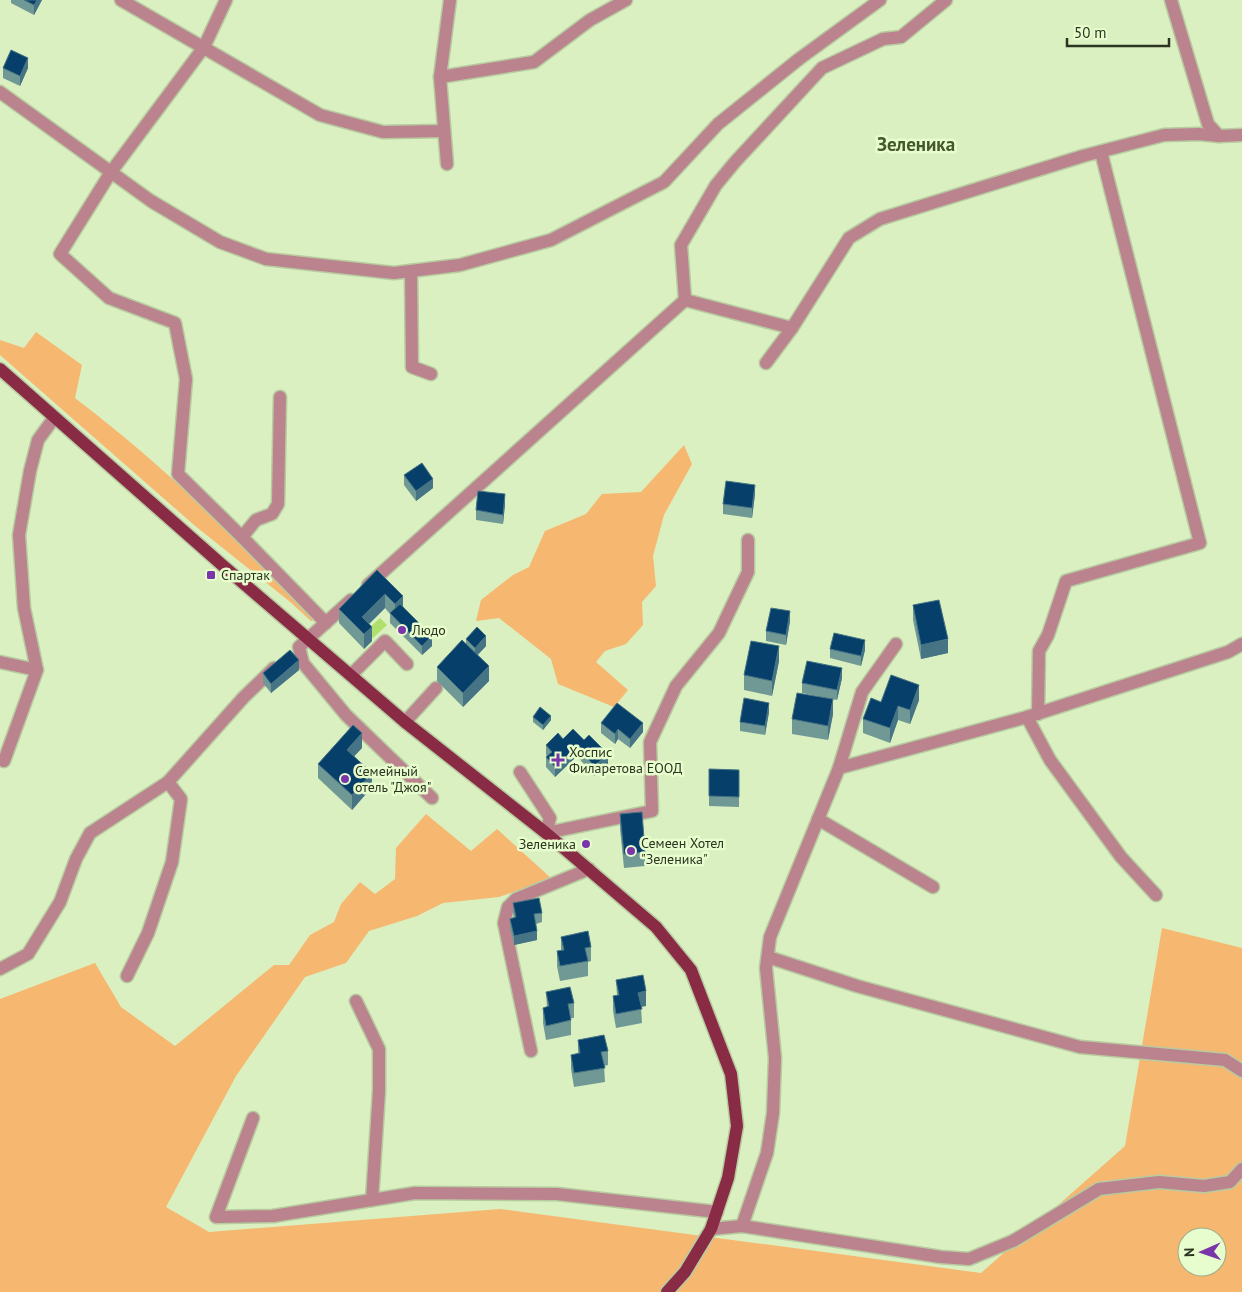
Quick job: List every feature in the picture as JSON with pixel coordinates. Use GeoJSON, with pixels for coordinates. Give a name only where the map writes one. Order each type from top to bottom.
{"type":"FeatureCollection","features":[{"type":"Feature","properties":{"kind":"main road"},"geometry":{"type":"LineString","coordinates":[[0,369],[54,418],[296,650],[351,675],[405,722],[546,833],[656,927],[691,970],[731,1074],[737,1126],[728,1178],[712,1229],[685,1272],[668,1292]]}},
{"type":"Feature","properties":{"kind":"street"},"geometry":{"type":"LineString","coordinates":[[122,0],[320,115],[383,132],[443,130]]}},
{"type":"Feature","properties":{"kind":"street"},"geometry":{"type":"LineString","coordinates":[[226,0],[204,47],[111,172],[60,254],[109,298],[174,323],[186,379],[178,474],[326,623]]}},
{"type":"Feature","properties":{"kind":"street"},"geometry":{"type":"LineString","coordinates":[[447,164],[440,76],[450,0]]}},
{"type":"Feature","properties":{"kind":"street"},"geometry":{"type":"LineString","coordinates":[[440,76],[534,62],[590,20],[626,0]]}},
{"type":"Feature","properties":{"kind":"street"},"geometry":{"type":"LineString","coordinates":[[0,92],[150,201],[220,242],[266,259],[394,273],[460,264],[551,240],[664,182],[718,124],[799,58],[880,0]]}},
{"type":"Feature","properties":{"kind":"street"},"geometry":{"type":"LineString","coordinates":[[685,300],[681,245],[716,184],[735,162],[822,68],[883,39],[901,37],[946,0]]}},
{"type":"Feature","properties":{"kind":"street"},"geometry":{"type":"LineString","coordinates":[[1171,0],[1208,124],[1219,136]]}},
{"type":"Feature","properties":{"kind":"street"},"geometry":{"type":"LineString","coordinates":[[766,363],[792,328],[849,238],[880,219],[1125,144],[1164,135],[1242,135]]}},
{"type":"Feature","properties":{"kind":"street"},"geometry":{"type":"LineString","coordinates":[[1101,152],[1200,543],[1066,581],[1048,635],[1039,651],[1033,716],[1050,760],[1121,857],[1156,895]]}},
{"type":"Feature","properties":{"kind":"street"},"geometry":{"type":"LineString","coordinates":[[411,271],[412,367],[431,374]]}},
{"type":"Feature","properties":{"kind":"street"},"geometry":{"type":"LineString","coordinates":[[685,300],[792,328]]}},
{"type":"Feature","properties":{"kind":"street"},"geometry":{"type":"LineString","coordinates":[[0,969],[28,954],[60,902],[76,859],[90,833],[168,782],[269,671],[296,650],[685,300]]}},
{"type":"Feature","properties":{"kind":"street"},"geometry":{"type":"LineString","coordinates":[[242,537],[256,520],[272,514],[278,504],[280,397]]}},
{"type":"Feature","properties":{"kind":"street"},"geometry":{"type":"LineString","coordinates":[[4,761],[37,670],[24,608],[19,535],[30,471],[38,440],[54,418]]}},
{"type":"Feature","properties":{"kind":"street"},"geometry":{"type":"LineString","coordinates":[[520,772],[550,818],[546,833],[652,811],[650,742],[676,686],[719,633],[748,572],[748,540]]}},
{"type":"Feature","properties":{"kind":"street"},"geometry":{"type":"LineString","coordinates":[[351,675],[385,641],[407,664]]}},
{"type":"Feature","properties":{"kind":"street"},"geometry":{"type":"LineString","coordinates":[[742,1226],[767,1153],[773,1114],[775,1058],[766,968],[770,937],[839,768],[862,692],[896,644]]}},
{"type":"Feature","properties":{"kind":"street"},"geometry":{"type":"LineString","coordinates":[[839,768],[1033,716],[1228,652],[1242,644]]}},
{"type":"Feature","properties":{"kind":"street"},"geometry":{"type":"LineString","coordinates":[[296,650],[303,663],[346,715],[432,798]]}},
{"type":"Feature","properties":{"kind":"street"},"geometry":{"type":"LineString","coordinates":[[0,662],[37,670]]}},
{"type":"Feature","properties":{"kind":"street"},"geometry":{"type":"LineString","coordinates":[[405,722],[436,688]]}},
{"type":"Feature","properties":{"kind":"street"},"geometry":{"type":"LineString","coordinates":[[127,976],[148,933],[172,862],[181,799],[168,782]]}},
{"type":"Feature","properties":{"kind":"street"},"geometry":{"type":"LineString","coordinates":[[818,819],[933,887]]}},
{"type":"Feature","properties":{"kind":"street"},"geometry":{"type":"LineString","coordinates":[[531,1051],[504,923],[508,907],[516,899],[589,870]]}},
{"type":"Feature","properties":{"kind":"street"},"geometry":{"type":"LineString","coordinates":[[768,957],[857,986],[1080,1047],[1225,1060],[1242,1071]]}},
{"type":"Feature","properties":{"kind":"street"},"geometry":{"type":"LineString","coordinates":[[356,1001],[378,1049],[379,1091],[372,1200]]}},
{"type":"Feature","properties":{"kind":"street"},"geometry":{"type":"LineString","coordinates":[[253,1118],[216,1217],[273,1216],[415,1193],[557,1194],[717,1212]]}},
{"type":"Feature","properties":{"kind":"street"},"geometry":{"type":"LineString","coordinates":[[712,1229],[742,1226],[941,1257],[969,1259],[1012,1241],[1099,1188],[1159,1182],[1204,1186],[1230,1182],[1242,1169]]}},
{"type":"Feature","properties":{"kind":"shaded area"},"geometry":{"type":"Polygon","coordinates":[[[36,332],[82,365],[75,398],[170,476],[317,618],[311,621],[289,601],[194,525],[0,355],[0,340],[24,348],[36,332]]]}},
{"type":"Feature","properties":{"kind":"shaded area"},"geometry":{"type":"Polygon","coordinates":[[[684,445],[692,464],[664,515],[653,556],[656,586],[642,602],[643,625],[626,644],[605,651],[596,662],[628,690],[614,707],[558,684],[551,659],[499,618],[476,621],[481,600],[513,575],[529,567],[545,531],[586,514],[602,494],[641,492],[684,445]]]}},
{"type":"Feature","properties":{"kind":"shaded area"},"geometry":{"type":"Polygon","coordinates":[[[380,618],[387,625],[373,638],[366,631],[380,618]]]}},
{"type":"Feature","properties":{"kind":"shaded area"},"geometry":{"type":"Polygon","coordinates":[[[426,814],[471,851],[497,829],[552,879],[499,897],[443,903],[417,916],[369,931],[346,963],[305,977],[236,1076],[166,1207],[209,1232],[500,1209],[981,1273],[1125,1146],[1162,928],[1242,948],[1242,1292],[0,1292],[0,999],[95,963],[121,1007],[175,1046],[274,965],[289,965],[310,935],[334,922],[341,904],[360,882],[375,894],[395,879],[396,848],[426,814]]]}},
{"type":"Feature","properties":{"kind":"building"},"geometry":{"type":"Polygon","coordinates":[[[24,0],[37,0],[34,5],[24,0]]]}},
{"type":"Feature","properties":{"kind":"building"},"geometry":{"type":"Polygon","coordinates":[[[11,50],[28,58],[20,76],[3,68],[11,50]]]}},
{"type":"Feature","properties":{"kind":"building"},"geometry":{"type":"Polygon","coordinates":[[[422,463],[433,479],[416,491],[404,475],[422,463]]]}},
{"type":"Feature","properties":{"kind":"building"},"geometry":{"type":"Polygon","coordinates":[[[726,481],[755,485],[752,508],[723,504],[726,481]]]}},
{"type":"Feature","properties":{"kind":"building"},"geometry":{"type":"Polygon","coordinates":[[[478,491],[505,494],[503,515],[476,510],[478,491]]]}},
{"type":"Feature","properties":{"kind":"building"},"geometry":{"type":"Polygon","coordinates":[[[377,570],[403,596],[395,604],[385,594],[362,617],[372,627],[364,634],[339,609],[377,570]]]}},
{"type":"Feature","properties":{"kind":"building"},"geometry":{"type":"Polygon","coordinates":[[[939,600],[948,639],[921,645],[913,605],[939,600]]]}},
{"type":"Feature","properties":{"kind":"building"},"geometry":{"type":"Polygon","coordinates":[[[400,604],[432,636],[422,646],[390,613],[400,604]]]}},
{"type":"Feature","properties":{"kind":"building"},"geometry":{"type":"Polygon","coordinates":[[[771,608],[790,611],[786,635],[766,631],[771,608]]]}},
{"type":"Feature","properties":{"kind":"building"},"geometry":{"type":"Polygon","coordinates":[[[477,627],[486,636],[475,648],[466,639],[477,627]]]}},
{"type":"Feature","properties":{"kind":"building"},"geometry":{"type":"Polygon","coordinates":[[[834,633],[865,640],[861,656],[830,649],[834,633]]]}},
{"type":"Feature","properties":{"kind":"building"},"geometry":{"type":"Polygon","coordinates":[[[462,640],[489,666],[463,693],[437,667],[462,640]]]}},
{"type":"Feature","properties":{"kind":"building"},"geometry":{"type":"Polygon","coordinates":[[[751,641],[779,646],[772,681],[744,675],[751,641]]]}},
{"type":"Feature","properties":{"kind":"building"},"geometry":{"type":"Polygon","coordinates":[[[290,650],[299,660],[271,684],[263,673],[290,650]]]}},
{"type":"Feature","properties":{"kind":"building"},"geometry":{"type":"Polygon","coordinates":[[[807,661],[842,668],[837,690],[802,683],[807,661]]]}},
{"type":"Feature","properties":{"kind":"building"},"geometry":{"type":"Polygon","coordinates":[[[891,675],[919,685],[910,710],[898,706],[890,728],[863,719],[871,698],[881,702],[891,675]]]}},
{"type":"Feature","properties":{"kind":"building"},"geometry":{"type":"Polygon","coordinates":[[[797,693],[833,699],[828,726],[792,719],[797,693]]]}},
{"type":"Feature","properties":{"kind":"building"},"geometry":{"type":"Polygon","coordinates":[[[744,698],[769,703],[765,726],[740,722],[744,698]]]}},
{"type":"Feature","properties":{"kind":"building"},"geometry":{"type":"Polygon","coordinates":[[[617,703],[643,723],[630,739],[618,729],[615,734],[601,723],[617,703]]]}},
{"type":"Feature","properties":{"kind":"building"},"geometry":{"type":"Polygon","coordinates":[[[540,707],[551,716],[543,725],[533,717],[540,707]]]}},
{"type":"Feature","properties":{"kind":"building"},"geometry":{"type":"Polygon","coordinates":[[[353,725],[362,733],[347,750],[372,773],[352,795],[318,764],[353,725]]]}},
{"type":"Feature","properties":{"kind":"building"},"geometry":{"type":"Polygon","coordinates":[[[573,729],[584,740],[589,735],[608,754],[594,766],[577,746],[555,767],[546,757],[552,752],[546,745],[558,733],[563,739],[573,729]]]}},
{"type":"Feature","properties":{"kind":"building"},"geometry":{"type":"Polygon","coordinates":[[[709,769],[739,770],[739,797],[709,796],[709,769]]]}},
{"type":"Feature","properties":{"kind":"building"},"geometry":{"type":"Polygon","coordinates":[[[642,812],[645,852],[624,854],[620,814],[642,812]]]}},
{"type":"Feature","properties":{"kind":"building"},"geometry":{"type":"Polygon","coordinates":[[[539,898],[542,913],[534,914],[537,931],[514,936],[510,919],[516,917],[513,903],[539,898]]]}},
{"type":"Feature","properties":{"kind":"building"},"geometry":{"type":"Polygon","coordinates":[[[588,931],[591,947],[585,948],[588,961],[560,966],[557,951],[564,950],[561,937],[588,931]]]}},
{"type":"Feature","properties":{"kind":"building"},"geometry":{"type":"Polygon","coordinates":[[[643,975],[646,991],[638,993],[642,1009],[616,1014],[613,996],[619,995],[616,980],[643,975]]]}},
{"type":"Feature","properties":{"kind":"building"},"geometry":{"type":"Polygon","coordinates":[[[570,987],[574,1003],[568,1004],[571,1020],[546,1026],[543,1008],[549,1006],[546,992],[570,987]]]}},
{"type":"Feature","properties":{"kind":"building"},"geometry":{"type":"Polygon","coordinates":[[[604,1035],[608,1051],[601,1052],[605,1068],[574,1073],[571,1055],[580,1053],[578,1040],[604,1035]]]}},
{"type":"Feature","properties":{"kind":"place","name":"Спартак"},"geometry":{"type":"Point","coordinates":[211,575]}},
{"type":"Feature","properties":{"kind":"place","name":"Людо"},"geometry":{"type":"Point","coordinates":[402,630]}},
{"type":"Feature","properties":{"kind":"place","name":"Хоспис Филаретова ЕООД"},"geometry":{"type":"Point","coordinates":[558,760]}},
{"type":"Feature","properties":{"kind":"place","name":"Семейный отель \"Джоя\""},"geometry":{"type":"Point","coordinates":[345,779]}},
{"type":"Feature","properties":{"kind":"place","name":"Зеленика"},"geometry":{"type":"Point","coordinates":[586,844]}},
{"type":"Feature","properties":{"kind":"place","name":"Семеен Хотел \"Зеленика\""},"geometry":{"type":"Point","coordinates":[631,851]}},
{"type":"Feature","properties":{"kind":"district","name":"Зеленика"},"geometry":{"type":"Point","coordinates":[916,144]}}]}
